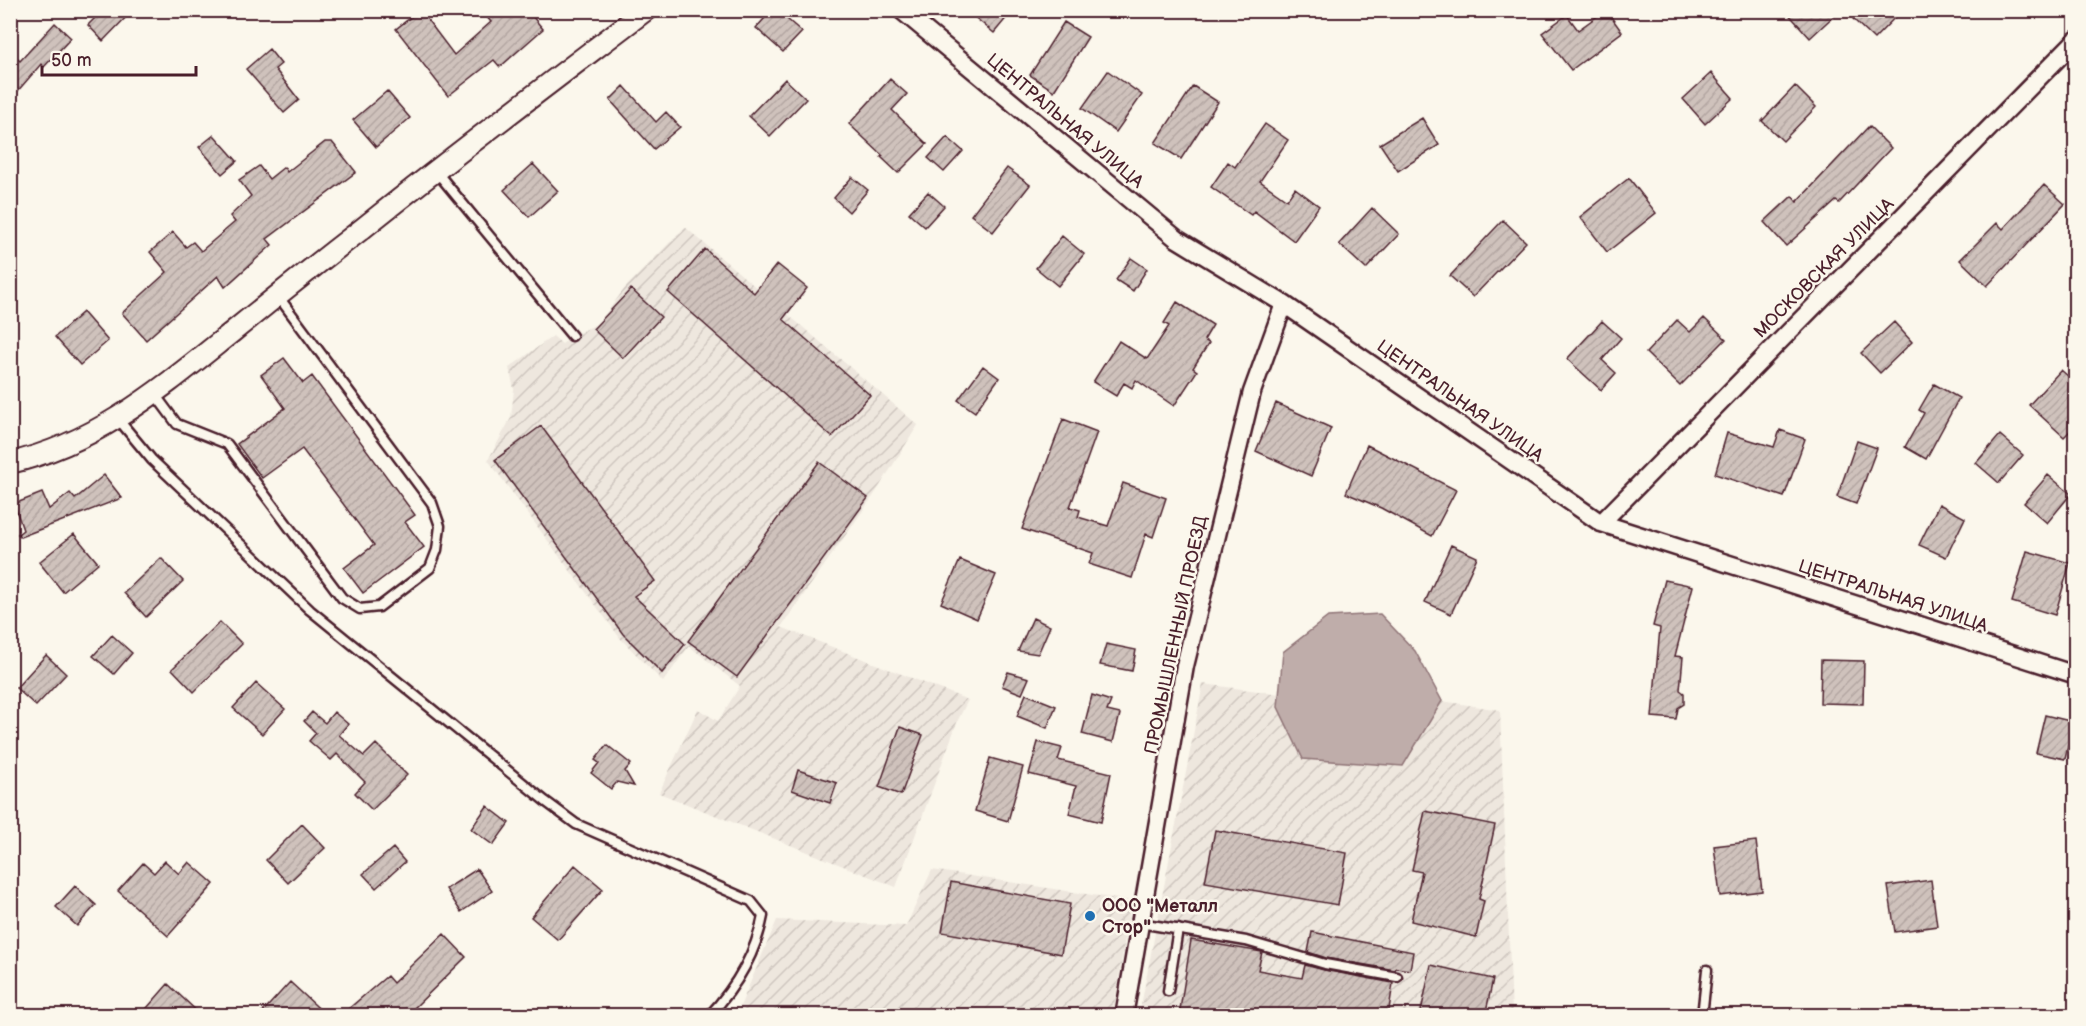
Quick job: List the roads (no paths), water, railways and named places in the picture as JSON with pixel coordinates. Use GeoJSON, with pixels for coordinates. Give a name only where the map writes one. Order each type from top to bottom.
{"type":"FeatureCollection","features":[{"type":"Feature","properties":{"kind":"street"},"geometry":{"type":"LineString","coordinates":[[10,463],[32,458],[72,443],[118,419],[278,296],[435,170],[646,10]]}},
{"type":"Feature","properties":{"kind":"street","name":"ЦЕНТРАЛЬНАЯ УЛИЦА"},"geometry":{"type":"LineString","coordinates":[[901,10],[1177,239],[1284,304],[1601,523],[2076,675]]}},
{"type":"Feature","properties":{"kind":"street","name":"МОСКОВСКАЯ УЛИЦА"},"geometry":{"type":"LineString","coordinates":[[1601,523],[2076,40]]}},
{"type":"Feature","properties":{"kind":"street","name":"ПРОМЫШЛЕННЫЙ ПРОЕЗД"},"geometry":{"type":"LineString","coordinates":[[1124,1016],[1185,666],[1252,392],[1284,304]]}},
{"type":"Feature","properties":{"kind":"lane"},"geometry":{"type":"LineString","coordinates":[[435,170],[572,336]]}},
{"type":"Feature","properties":{"kind":"lane"},"geometry":{"type":"LineString","coordinates":[[154,393],[177,424],[226,444],[342,598],[360,609],[379,607],[430,568],[437,550],[441,526],[432,503],[278,296]]}},
{"type":"Feature","properties":{"kind":"lane"},"geometry":{"type":"LineString","coordinates":[[118,419],[152,460],[310,610],[545,801],[576,824],[751,901],[764,916],[760,933],[734,986],[709,1016]]}},
{"type":"Feature","properties":{"kind":"lane"},"geometry":{"type":"LineString","coordinates":[[1140,923],[1246,941],[1325,964],[1397,977]]}},
{"type":"Feature","properties":{"kind":"lane"},"geometry":{"type":"LineString","coordinates":[[1168,991],[1178,930]]}},
{"type":"Feature","properties":{"kind":"lane"},"geometry":{"type":"LineString","coordinates":[[1702,1016],[1707,970]]}},
{"type":"Feature","properties":{"kind":"lane"},"geometry":{"type":"LineString","coordinates":[[1958,1016],[1966,1015]]}},
{"type":"Feature","properties":{"kind":"place","name":"ООО \"Металл Стор\""},"geometry":{"type":"Point","coordinates":[1090,916]}}]}
